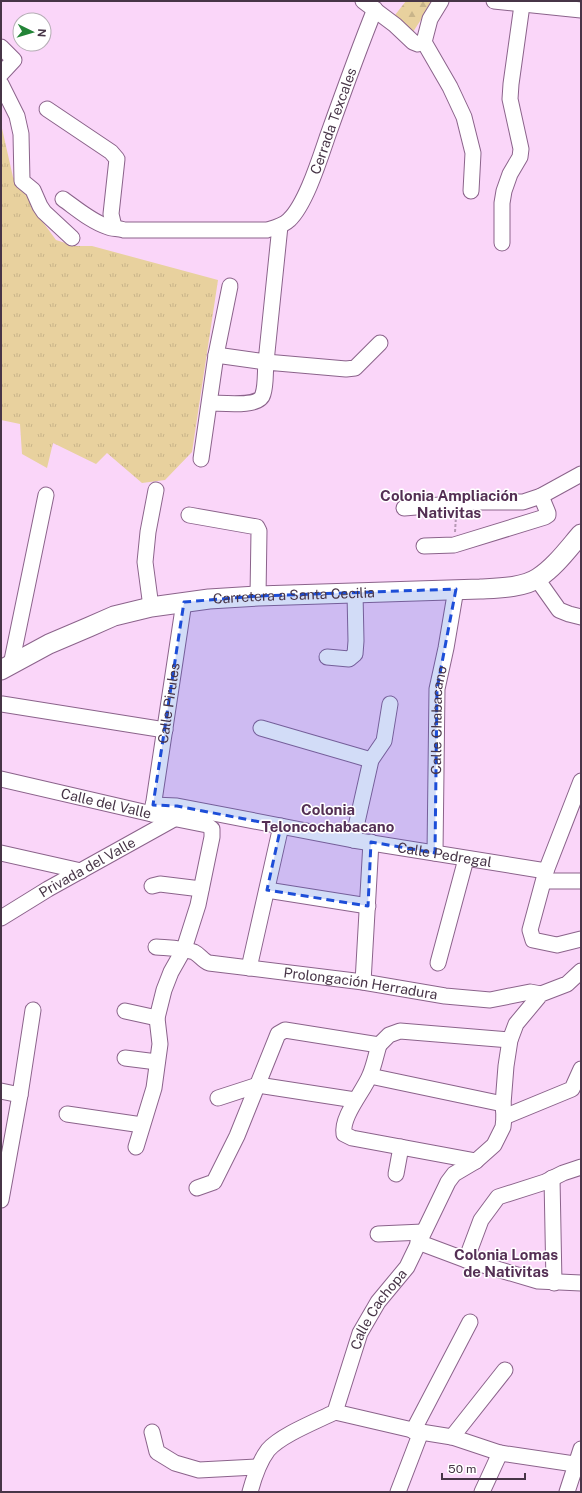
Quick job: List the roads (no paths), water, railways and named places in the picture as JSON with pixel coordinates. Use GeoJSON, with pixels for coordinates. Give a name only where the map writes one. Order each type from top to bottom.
{"type":"FeatureCollection","features":[{"type":"Feature","properties":{"kind":"main road","name":"Carretera a Santa Cecilia"},"geometry":{"type":"LineString","coordinates":[[6,668],[49,644],[114,616],[151,607],[209,599],[258,596],[516,586],[537,579],[555,563],[581,534]]}},
{"type":"Feature","properties":{"kind":"street"},"geometry":{"type":"LineString","coordinates":[[441,1],[430,19],[424,42],[450,87],[464,118],[473,153],[471,191]]}},
{"type":"Feature","properties":{"kind":"street"},"geometry":{"type":"LineString","coordinates":[[494,1],[581,10]]}},
{"type":"Feature","properties":{"kind":"street"},"geometry":{"type":"LineString","coordinates":[[369,5],[395,25],[413,42],[418,44],[424,42]]}},
{"type":"Feature","properties":{"kind":"street","name":"Cerrada Texcales"},"geometry":{"type":"LineString","coordinates":[[280,226],[289,221],[307,191],[315,172],[360,44],[369,5]]}},
{"type":"Feature","properties":{"kind":"street"},"geometry":{"type":"LineString","coordinates":[[502,243],[502,203],[504,191],[510,174],[520,157],[521,149],[510,99],[522,5]]}},
{"type":"Feature","properties":{"kind":"street"},"geometry":{"type":"LineString","coordinates":[[1,47],[14,60],[1,74]]}},
{"type":"Feature","properties":{"kind":"street"},"geometry":{"type":"LineString","coordinates":[[1,84],[17,116],[22,134],[22,181],[34,190],[44,212],[72,238]]}},
{"type":"Feature","properties":{"kind":"street"},"geometry":{"type":"LineString","coordinates":[[47,109],[111,152],[117,159],[112,214],[114,227]]}},
{"type":"Feature","properties":{"kind":"street"},"geometry":{"type":"LineString","coordinates":[[63,199],[95,221],[109,228],[114,227],[124,230],[267,230],[280,226],[263,395],[260,400],[249,404],[210,403]]}},
{"type":"Feature","properties":{"kind":"street"},"geometry":{"type":"LineString","coordinates":[[201,459],[216,355],[230,286]]}},
{"type":"Feature","properties":{"kind":"street"},"geometry":{"type":"LineString","coordinates":[[216,355],[266,362],[346,370],[355,368],[380,343]]}},
{"type":"Feature","properties":{"kind":"street"},"geometry":{"type":"LineString","coordinates":[[404,508],[457,503],[523,502],[541,496],[581,474]]}},
{"type":"Feature","properties":{"kind":"street"},"geometry":{"type":"LineString","coordinates":[[151,607],[145,562],[148,532],[156,490]]}},
{"type":"Feature","properties":{"kind":"street"},"geometry":{"type":"LineString","coordinates":[[6,668],[46,496]]}},
{"type":"Feature","properties":{"kind":"street"},"geometry":{"type":"LineString","coordinates":[[424,546],[454,545],[548,515],[541,496]]}},
{"type":"Feature","properties":{"kind":"street"},"geometry":{"type":"LineString","coordinates":[[189,515],[257,527],[258,596]]}},
{"type":"Feature","properties":{"kind":"street"},"geometry":{"type":"LineString","coordinates":[[537,579],[559,610],[581,617]]}},
{"type":"Feature","properties":{"kind":"street","name":"Calle Chabacano"},"geometry":{"type":"LineString","coordinates":[[435,853],[435,715],[437,689],[456,589]]}},
{"type":"Feature","properties":{"kind":"street"},"geometry":{"type":"LineString","coordinates":[[327,657],[348,659],[355,654],[355,593]]}},
{"type":"Feature","properties":{"kind":"street","name":"Calle Pirules"},"geometry":{"type":"LineString","coordinates":[[153,810],[184,602]]}},
{"type":"Feature","properties":{"kind":"street"},"geometry":{"type":"LineString","coordinates":[[2,704],[166,730]]}},
{"type":"Feature","properties":{"kind":"street"},"geometry":{"type":"LineString","coordinates":[[353,840],[371,760],[384,741],[390,704]]}},
{"type":"Feature","properties":{"kind":"street"},"geometry":{"type":"LineString","coordinates":[[261,728],[371,760]]}},
{"type":"Feature","properties":{"kind":"street","name":"Calle del Valle"},"geometry":{"type":"LineString","coordinates":[[1,779],[153,810],[174,818],[207,825],[212,829],[212,837],[201,889]]}},
{"type":"Feature","properties":{"kind":"street"},"geometry":{"type":"LineString","coordinates":[[581,781],[545,876],[530,930],[533,940],[557,945],[581,939]]}},
{"type":"Feature","properties":{"kind":"street","name":"Calle Pedregal"},"geometry":{"type":"LineString","coordinates":[[153,810],[177,806],[353,840],[435,853],[545,876],[581,881]]}},
{"type":"Feature","properties":{"kind":"street","name":"Privada del Valle"},"geometry":{"type":"LineString","coordinates":[[1,918],[174,818]]}},
{"type":"Feature","properties":{"kind":"street"},"geometry":{"type":"LineString","coordinates":[[249,968],[280,826]]}},
{"type":"Feature","properties":{"kind":"street"},"geometry":{"type":"LineString","coordinates":[[364,982],[372,842]]}},
{"type":"Feature","properties":{"kind":"street"},"geometry":{"type":"LineString","coordinates":[[1,853],[81,871]]}},
{"type":"Feature","properties":{"kind":"street"},"geometry":{"type":"LineString","coordinates":[[438,963],[466,859]]}},
{"type":"Feature","properties":{"kind":"street"},"geometry":{"type":"LineString","coordinates":[[136,1146],[154,1088],[160,1044],[157,1018],[164,990],[171,972],[184,949],[201,889],[160,884],[152,886]]}},
{"type":"Feature","properties":{"kind":"street"},"geometry":{"type":"LineString","coordinates":[[267,890],[368,906]]}},
{"type":"Feature","properties":{"kind":"street"},"geometry":{"type":"LineString","coordinates":[[156,946],[184,949]]}},
{"type":"Feature","properties":{"kind":"street","name":"Prolongación Herradura"},"geometry":{"type":"LineString","coordinates":[[184,949],[196,953],[205,962],[209,963],[364,982],[445,996],[490,1000],[530,992],[541,994]]}},
{"type":"Feature","properties":{"kind":"street"},"geometry":{"type":"LineString","coordinates":[[541,994],[567,984],[581,970]]}},
{"type":"Feature","properties":{"kind":"street","name":"Calle Cachopa"},"geometry":{"type":"LineString","coordinates":[[335,1412],[360,1333],[378,1302],[407,1267],[448,1182],[454,1174],[476,1161],[494,1145],[503,1127],[505,1073],[510,1040],[516,1024],[541,994]]}},
{"type":"Feature","properties":{"kind":"street"},"geometry":{"type":"LineString","coordinates":[[1,1200],[20,1095],[33,1010]]}},
{"type":"Feature","properties":{"kind":"street"},"geometry":{"type":"LineString","coordinates":[[125,1011],[157,1018]]}},
{"type":"Feature","properties":{"kind":"street"},"geometry":{"type":"LineString","coordinates":[[197,1188],[214,1182],[237,1136],[278,1034],[284,1030],[379,1046]]}},
{"type":"Feature","properties":{"kind":"street"},"geometry":{"type":"LineString","coordinates":[[476,1161],[352,1138],[344,1134],[343,1129],[355,1100],[370,1076],[379,1046],[389,1035],[400,1031],[476,1036],[510,1040]]}},
{"type":"Feature","properties":{"kind":"street"},"geometry":{"type":"LineString","coordinates":[[125,1058],[157,1062]]}},
{"type":"Feature","properties":{"kind":"street"},"geometry":{"type":"LineString","coordinates":[[370,1076],[503,1111],[572,1089],[581,1069]]}},
{"type":"Feature","properties":{"kind":"street"},"geometry":{"type":"LineString","coordinates":[[218,1098],[258,1085],[355,1100]]}},
{"type":"Feature","properties":{"kind":"street"},"geometry":{"type":"LineString","coordinates":[[1,1092],[20,1095]]}},
{"type":"Feature","properties":{"kind":"street"},"geometry":{"type":"LineString","coordinates":[[67,1114],[142,1125]]}},
{"type":"Feature","properties":{"kind":"street"},"geometry":{"type":"LineString","coordinates":[[396,1174],[401,1147]]}},
{"type":"Feature","properties":{"kind":"street"},"geometry":{"type":"LineString","coordinates":[[466,1260],[481,1220],[498,1197],[581,1168]]}},
{"type":"Feature","properties":{"kind":"street"},"geometry":{"type":"LineString","coordinates":[[557,1176],[581,1179]]}},
{"type":"Feature","properties":{"kind":"street"},"geometry":{"type":"LineString","coordinates":[[554,1283],[557,1176]]}},
{"type":"Feature","properties":{"kind":"street"},"geometry":{"type":"LineString","coordinates":[[378,1234],[421,1237],[466,1260],[538,1281],[554,1283],[581,1283]]}},
{"type":"Feature","properties":{"kind":"street"},"geometry":{"type":"LineString","coordinates":[[398,1492],[417,1432],[470,1322]]}},
{"type":"Feature","properties":{"kind":"street"},"geometry":{"type":"LineString","coordinates":[[452,1437],[505,1370]]}},
{"type":"Feature","properties":{"kind":"street"},"geometry":{"type":"LineString","coordinates":[[250,1492],[258,1468],[269,1450],[281,1439],[335,1412],[417,1432],[452,1437],[500,1453],[578,1464]]}},
{"type":"Feature","properties":{"kind":"street"},"geometry":{"type":"LineString","coordinates":[[152,1432],[157,1452],[175,1463],[199,1470],[258,1468]]}},
{"type":"Feature","properties":{"kind":"street"},"geometry":{"type":"LineString","coordinates":[[567,1492],[578,1464],[581,1449]]}},
{"type":"Feature","properties":{"kind":"street"},"geometry":{"type":"LineString","coordinates":[[482,1492],[500,1453]]}},
{"type":"Feature","properties":{"kind":"district","name":"Colonia Ampliación Nativitas"},"geometry":{"type":"Point","coordinates":[449,504]}},
{"type":"Feature","properties":{"kind":"district","name":"Colonia Teloncochabacano"},"geometry":{"type":"Point","coordinates":[328,818]}},
{"type":"Feature","properties":{"kind":"district","name":"Colonia Lomas de Nativitas"},"geometry":{"type":"Point","coordinates":[506,1262]}}]}
